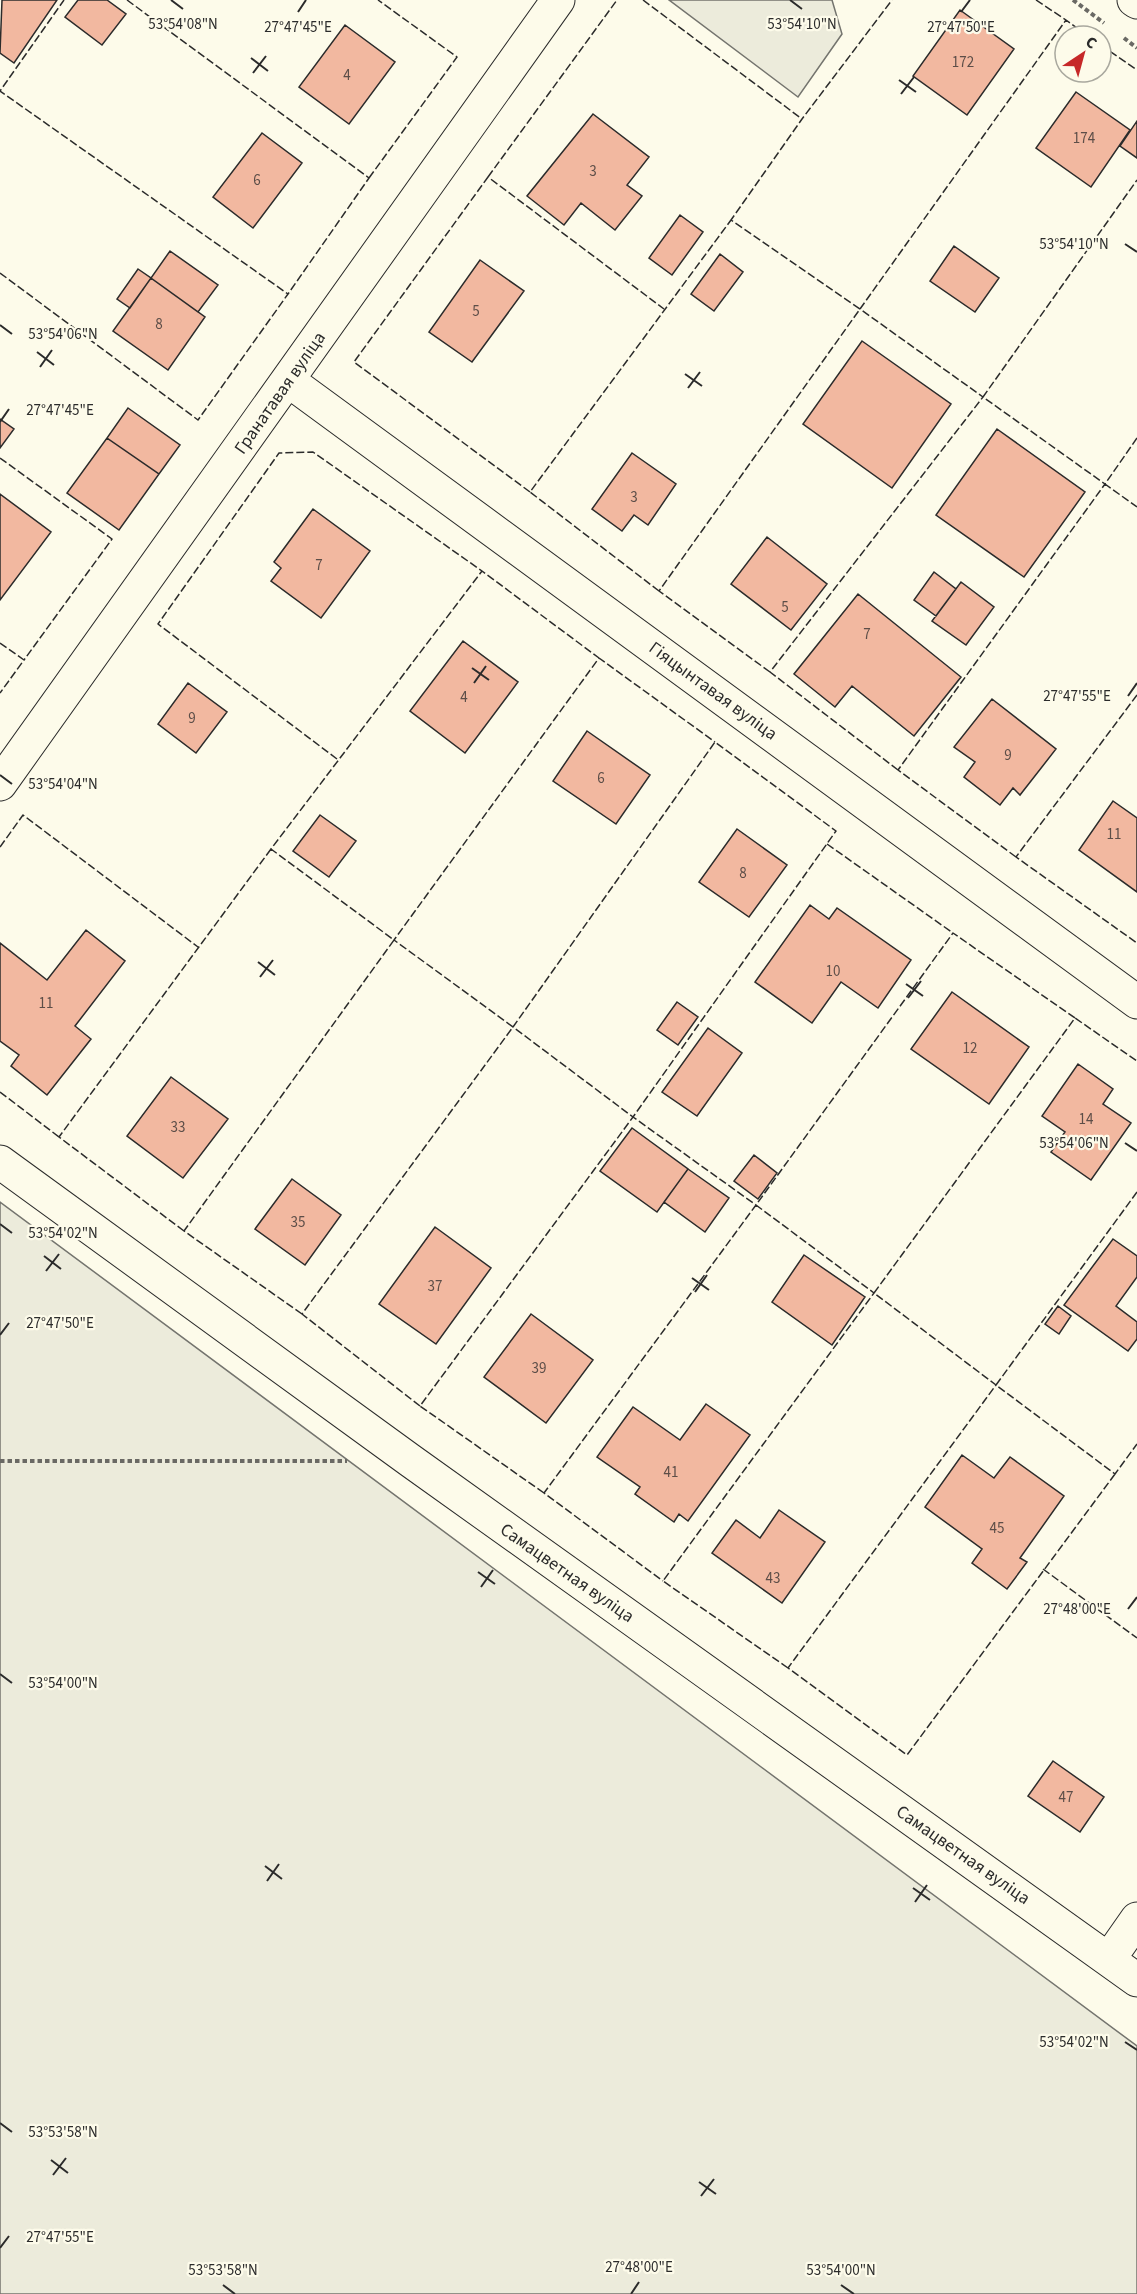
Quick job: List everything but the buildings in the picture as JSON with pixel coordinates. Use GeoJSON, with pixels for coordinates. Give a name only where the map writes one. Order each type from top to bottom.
{"type":"FeatureCollection","features":[{"type":"Feature","properties":{"kind":"street","name":"Гранатавая вуліца"},"geometry":{"type":"LineString","coordinates":[[0,784],[558,0]]}},
{"type":"Feature","properties":{"kind":"street","name":"Гіяцынтавая вуліца"},"geometry":{"type":"LineString","coordinates":[[289,381],[1137,1002]]}},
{"type":"Feature","properties":{"kind":"street","name":"Самацветная вуліца"},"geometry":{"type":"LineString","coordinates":[[0,1162],[421,1468],[1137,1980]]}},
{"type":"Feature","properties":{"kind":"street"},"geometry":{"type":"LineString","coordinates":[[1109,1959],[1137,1919]]}},
{"type":"Feature","properties":{"kind":"path"},"geometry":{"type":"LineString","coordinates":[[0,1461],[352,1461]]}},
{"type":"Feature","properties":{"kind":"shaded area"},"geometry":{"type":"Polygon","coordinates":[[[669,0],[832,0],[842,34],[798,97],[669,0]]]}},
{"type":"Feature","properties":{"kind":"shaded area"},"geometry":{"type":"Polygon","coordinates":[[[0,1202],[1137,2046],[1137,2294],[0,2294],[0,1202]]]}},
{"type":"Feature","properties":{"kind":"fence"},"geometry":{"type":"LineString","coordinates":[[0,273],[198,420],[288,294],[0,91],[64,0]]}},
{"type":"Feature","properties":{"kind":"fence"},"geometry":{"type":"LineString","coordinates":[[127,0],[369,178],[288,294]]}},
{"type":"Feature","properties":{"kind":"fence"},"geometry":{"type":"LineString","coordinates":[[369,178],[457,57],[378,0]]}},
{"type":"Feature","properties":{"kind":"fence"},"geometry":{"type":"LineString","coordinates":[[488,177],[617,0]]}},
{"type":"Feature","properties":{"kind":"fence"},"geometry":{"type":"LineString","coordinates":[[643,0],[802,119]]}},
{"type":"Feature","properties":{"kind":"fence"},"geometry":{"type":"LineString","coordinates":[[770,672],[659,591],[860,309],[731,220],[802,119],[892,0]]}},
{"type":"Feature","properties":{"kind":"fence"},"geometry":{"type":"LineString","coordinates":[[1036,0],[1066,20]]}},
{"type":"Feature","properties":{"kind":"fence"},"geometry":{"type":"LineString","coordinates":[[1063,24],[1066,20],[1072,24]]}},
{"type":"Feature","properties":{"kind":"fence"},"geometry":{"type":"LineString","coordinates":[[898,770],[770,672],[983,397],[860,309],[1053,38]]}},
{"type":"Feature","properties":{"kind":"fence"},"geometry":{"type":"LineString","coordinates":[[1113,53],[1137,70]]}},
{"type":"Feature","properties":{"kind":"fence"},"geometry":{"type":"LineString","coordinates":[[530,492],[354,362],[488,177],[664,309]]}},
{"type":"Feature","properties":{"kind":"fence"},"geometry":{"type":"LineString","coordinates":[[1016,857],[898,770],[1105,484],[983,397],[1137,180]]}},
{"type":"Feature","properties":{"kind":"fence"},"geometry":{"type":"LineString","coordinates":[[659,591],[530,492],[731,220]]}},
{"type":"Feature","properties":{"kind":"fence"},"geometry":{"type":"LineString","coordinates":[[1137,438],[1105,484],[1137,507]]}},
{"type":"Feature","properties":{"kind":"fence"},"geometry":{"type":"LineString","coordinates":[[337,759],[158,624],[279,453],[313,452],[482,571]]}},
{"type":"Feature","properties":{"kind":"fence"},"geometry":{"type":"LineString","coordinates":[[0,458],[112,539],[24,660]]}},
{"type":"Feature","properties":{"kind":"fence"},"geometry":{"type":"LineString","coordinates":[[302,1314],[184,1231],[394,940],[271,849],[482,571],[599,658]]}},
{"type":"Feature","properties":{"kind":"fence"},"geometry":{"type":"LineString","coordinates":[[0,643],[24,660],[0,693]]}},
{"type":"Feature","properties":{"kind":"fence"},"geometry":{"type":"LineString","coordinates":[[420,1406],[302,1314],[513,1027],[394,940],[599,658],[715,742]]}},
{"type":"Feature","properties":{"kind":"fence"},"geometry":{"type":"LineString","coordinates":[[1137,695],[1016,857],[1137,943]]}},
{"type":"Feature","properties":{"kind":"fence"},"geometry":{"type":"LineString","coordinates":[[544,1493],[420,1406],[633,1117],[513,1027],[715,742],[836,831],[633,1117],[756,1205],[544,1493],[663,1581]]}},
{"type":"Feature","properties":{"kind":"fence"},"geometry":{"type":"LineString","coordinates":[[0,847],[23,815],[198,947]]}},
{"type":"Feature","properties":{"kind":"fence"},"geometry":{"type":"LineString","coordinates":[[827,844],[953,933]]}},
{"type":"Feature","properties":{"kind":"fence"},"geometry":{"type":"LineString","coordinates":[[184,1231],[59,1137],[271,849]]}},
{"type":"Feature","properties":{"kind":"fence"},"geometry":{"type":"LineString","coordinates":[[788,1668],[663,1581],[874,1293],[756,1205],[953,933],[1075,1018]]}},
{"type":"Feature","properties":{"kind":"fence"},"geometry":{"type":"LineString","coordinates":[[1115,1474],[907,1755],[788,1668],[996,1385],[874,1293],[1075,1018],[1137,1061]]}},
{"type":"Feature","properties":{"kind":"fence"},"geometry":{"type":"LineString","coordinates":[[0,1092],[59,1137]]}},
{"type":"Feature","properties":{"kind":"fence"},"geometry":{"type":"LineString","coordinates":[[1137,1192],[996,1385],[1115,1474],[1137,1444]]}},
{"type":"Feature","properties":{"kind":"fence"},"geometry":{"type":"LineString","coordinates":[[1043,1569],[1137,1638]]}}]}
